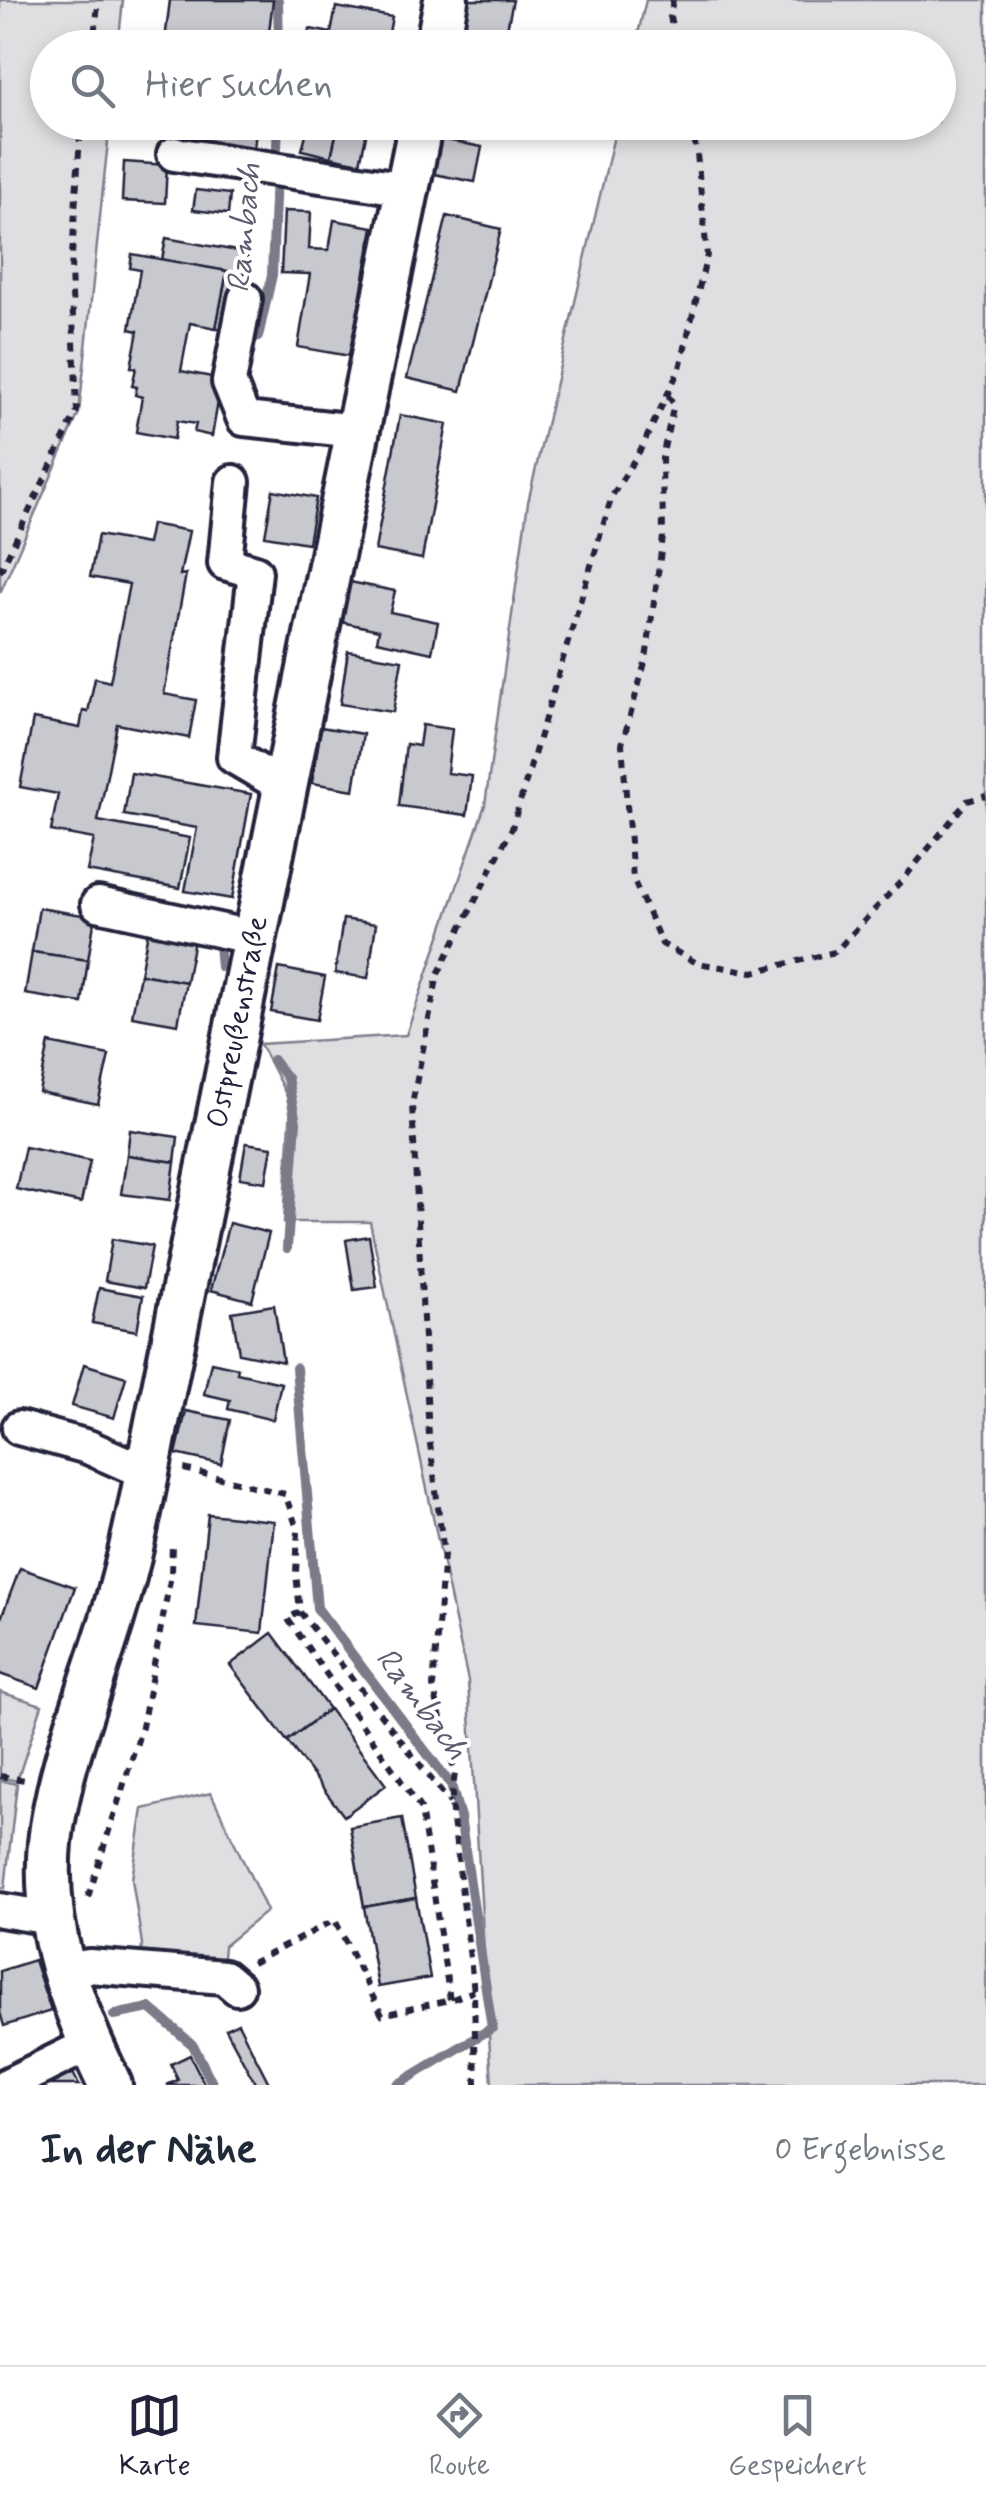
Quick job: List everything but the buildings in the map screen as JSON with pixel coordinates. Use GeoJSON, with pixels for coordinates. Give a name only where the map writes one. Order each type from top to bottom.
{"type":"FeatureCollection","features":[{"type":"Feature","properties":{"kind":"main road"},"geometry":{"type":"LineString","coordinates":[[440,30],[446,0]]}},
{"type":"Feature","properties":{"kind":"main road","name":"Ostpreußenstraße"},"geometry":{"type":"LineString","coordinates":[[110,2085],[90,2044],[63,1970],[69,1909],[48,1883],[54,1814],[115,1610],[162,1471],[283,786],[417,140]]}},
{"type":"Feature","properties":{"kind":"street"},"geometry":{"type":"LineString","coordinates":[[174,154],[407,189]]}},
{"type":"Feature","properties":{"kind":"street"},"geometry":{"type":"LineString","coordinates":[[245,300],[229,382],[244,420],[357,431]]}},
{"type":"Feature","properties":{"kind":"street"},"geometry":{"type":"LineString","coordinates":[[233,482],[225,563],[256,572],[234,757],[283,786]]}},
{"type":"Feature","properties":{"kind":"street"},"geometry":{"type":"LineString","coordinates":[[98,904],[255,938]]}},
{"type":"Feature","properties":{"kind":"street"},"geometry":{"type":"LineString","coordinates":[[20,1428],[162,1471]]}},
{"type":"Feature","properties":{"kind":"street"},"geometry":{"type":"LineString","coordinates":[[0,1910],[69,1909]]}},
{"type":"Feature","properties":{"kind":"street"},"geometry":{"type":"LineString","coordinates":[[63,1970],[88,1966],[231,1982]]}},
{"type":"Feature","properties":{"kind":"street"},"geometry":{"type":"LineString","coordinates":[[7,2085],[90,2044]]}},
{"type":"Feature","properties":{"kind":"path"},"geometry":{"type":"LineString","coordinates":[[95,30],[99,0]]}},
{"type":"Feature","properties":{"kind":"path"},"geometry":{"type":"LineString","coordinates":[[673,0],[673,30]]}},
{"type":"Feature","properties":{"kind":"path"},"geometry":{"type":"LineString","coordinates":[[0,572],[76,411],[72,270],[80,140]]}},
{"type":"Feature","properties":{"kind":"path"},"geometry":{"type":"LineString","coordinates":[[476,2085],[474,1991],[451,1804],[455,1773],[432,1686],[444,1554],[428,1436],[412,1104],[438,974],[512,828],[612,496],[642,447],[680,368],[707,255],[694,140]]}},
{"type":"Feature","properties":{"kind":"path"},"geometry":{"type":"LineString","coordinates":[[668,395],[674,404],[662,458],[664,538],[646,659],[622,744],[633,879],[662,944],[697,963],[753,972],[835,952],[906,876],[967,801],[986,796]]}},
{"type":"Feature","properties":{"kind":"path"},"geometry":{"type":"LineString","coordinates":[[162,1471],[285,1494],[298,1532],[296,1574],[300,1612],[451,1804]]}},
{"type":"Feature","properties":{"kind":"path"},"geometry":{"type":"LineString","coordinates":[[69,1909],[142,1727],[170,1574],[172,1540]]}},
{"type":"Feature","properties":{"kind":"path"},"geometry":{"type":"LineString","coordinates":[[300,1612],[287,1618],[421,1809],[450,2000]]}},
{"type":"Feature","properties":{"kind":"path"},"geometry":{"type":"LineString","coordinates":[[231,1982],[335,1920],[382,2014],[474,1991]]}},
{"type":"Feature","properties":{"kind":"shaded area"},"geometry":{"type":"Polygon","coordinates":[[[0,0],[123,0],[120,30],[30,30],[30,140],[108,140],[79,413],[0,593],[0,0]]]}},
{"type":"Feature","properties":{"kind":"shaded area"},"geometry":{"type":"Polygon","coordinates":[[[646,0],[986,0],[986,2085],[492,2085],[468,1681],[370,1222],[284,1222],[291,1104],[260,1044],[406,1035],[485,805],[528,502],[613,140],[956,140],[956,30],[639,30],[646,0]]]}},
{"type":"Feature","properties":{"kind":"shaded area"},"geometry":{"type":"Polygon","coordinates":[[[0,1692],[42,1705],[17,1781],[0,1777],[0,1692]]]}},
{"type":"Feature","properties":{"kind":"shaded area"},"geometry":{"type":"Polygon","coordinates":[[[0,1780],[17,1784],[5,1888],[0,1887],[0,1780]]]}},
{"type":"Feature","properties":{"kind":"shaded area"},"geometry":{"type":"Polygon","coordinates":[[[211,1793],[267,1911],[224,1946],[222,1969],[140,1963],[142,1944],[132,1879],[143,1809],[211,1793]]]}},
{"type":"Feature","properties":{"kind":"waterway","name":"Rambach"},"geometry":{"type":"LineString","coordinates":[[278,0],[279,30]]}},
{"type":"Feature","properties":{"kind":"waterway","name":"Rambach"},"geometry":{"type":"LineString","coordinates":[[258,337],[272,275],[277,140]]}},
{"type":"Feature","properties":{"kind":"waterway","name":"Rambach"},"geometry":{"type":"LineString","coordinates":[[219,945],[221,967]]}},
{"type":"Feature","properties":{"kind":"waterway","name":"Rambach"},"geometry":{"type":"LineString","coordinates":[[273,1060],[287,1078],[296,1122],[287,1248]]}},
{"type":"Feature","properties":{"kind":"waterway","name":"Rambach"},"geometry":{"type":"LineString","coordinates":[[296,1368],[317,1608],[451,1785],[460,1817],[492,2028],[397,2085]]}},
{"type":"Feature","properties":{"kind":"waterway"},"geometry":{"type":"LineString","coordinates":[[114,2015],[150,2008],[193,2045],[213,2085]]}}]}
